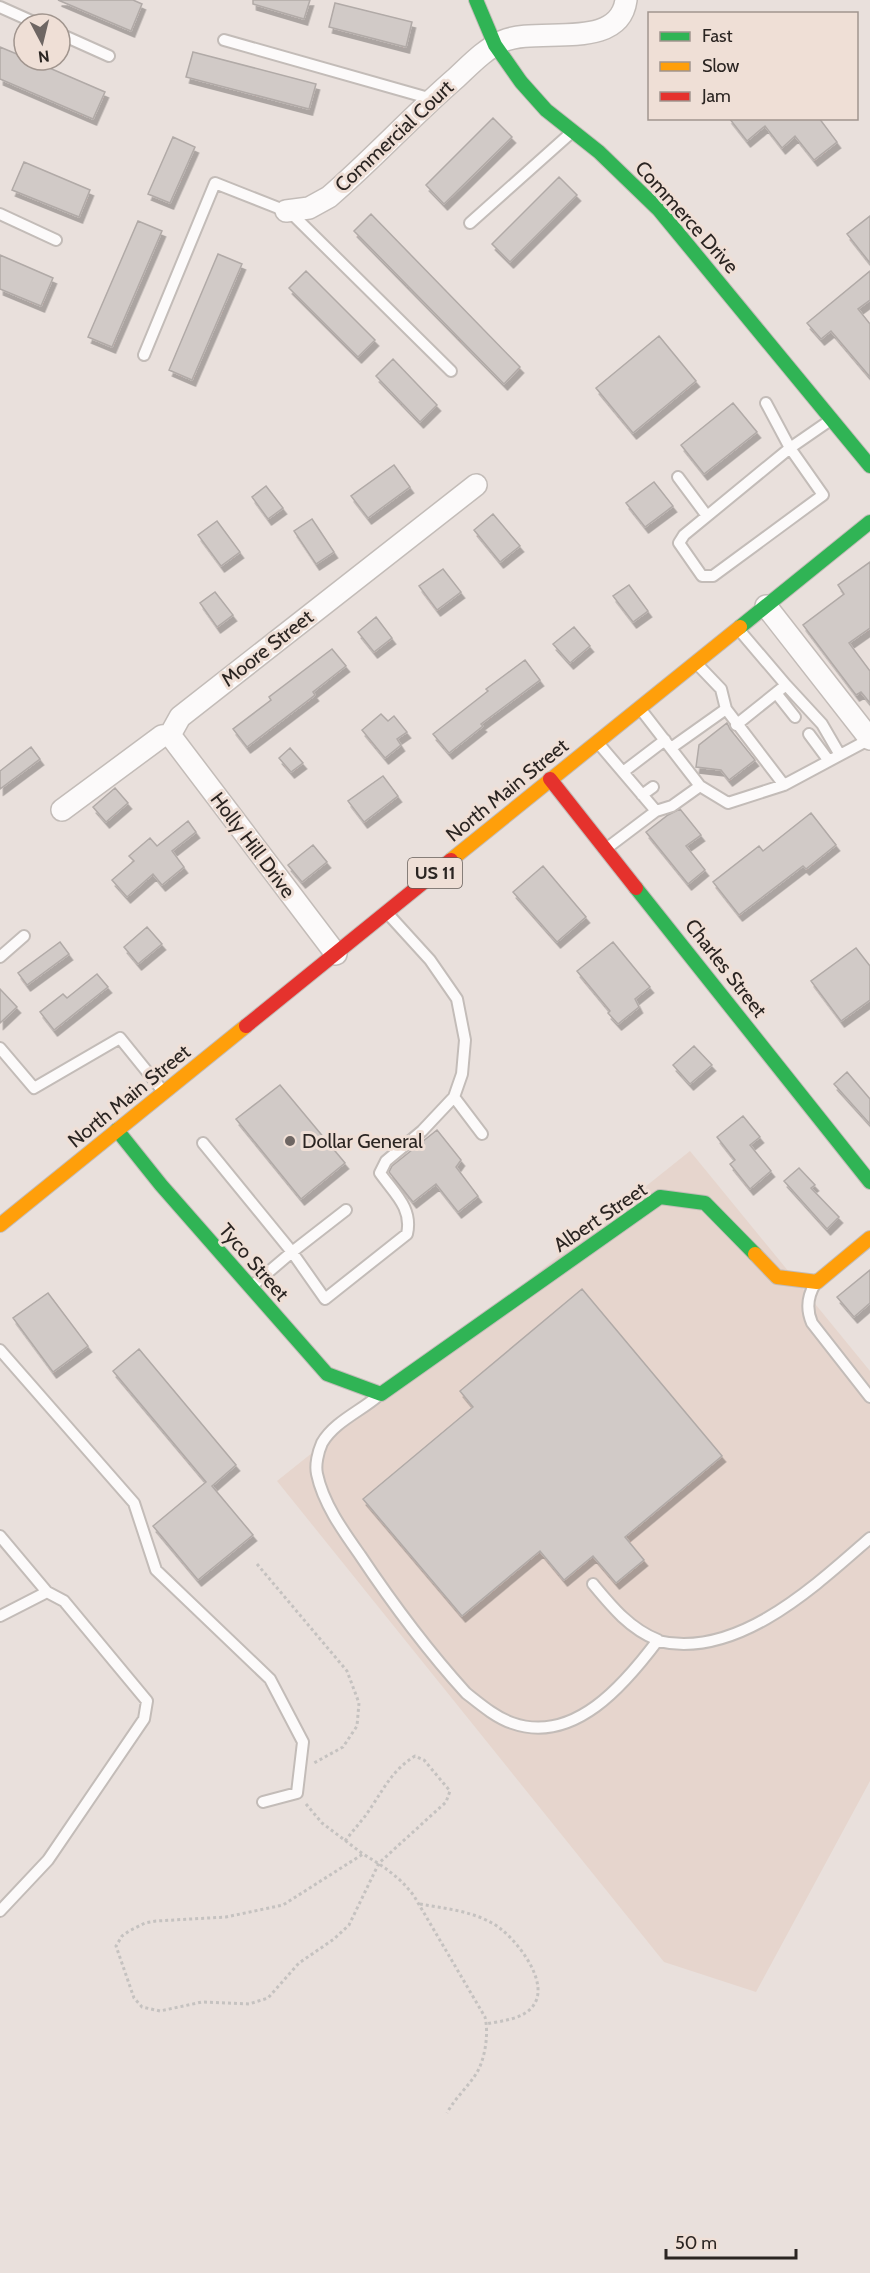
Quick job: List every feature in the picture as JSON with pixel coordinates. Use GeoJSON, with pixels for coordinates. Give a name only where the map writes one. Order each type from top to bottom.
{"type":"FeatureCollection","features":[{"type":"Feature","properties":{"kind":"street","name":"Commerce Drive"},"geometry":{"type":"LineString","coordinates":[[476,0],[503,59],[540,103],[599,152],[660,210],[870,466]]}},
{"type":"Feature","properties":{"kind":"street"},"geometry":{"type":"LineString","coordinates":[[495,45],[519,36],[586,33],[607,29],[616,22],[626,0]]}},
{"type":"Feature","properties":{"kind":"street","name":"Commercial Court"},"geometry":{"type":"LineString","coordinates":[[288,211],[309,208],[329,197],[432,99],[495,45]]}},
{"type":"Feature","properties":{"kind":"street","name":"Moore Street"},"geometry":{"type":"LineString","coordinates":[[62,810],[162,736],[170,735],[180,717],[476,485]]}},
{"type":"Feature","properties":{"kind":"street","name":"North Main Street"},"geometry":{"type":"LineString","coordinates":[[0,1225],[870,522]]}},
{"type":"Feature","properties":{"kind":"street"},"geometry":{"type":"LineString","coordinates":[[766,606],[870,739]]}},
{"type":"Feature","properties":{"kind":"street","name":"Holly Hill Drive"},"geometry":{"type":"LineString","coordinates":[[170,735],[336,954]]}},
{"type":"Feature","properties":{"kind":"street","name":"Charles Street"},"geometry":{"type":"LineString","coordinates":[[550,779],[870,1182]]}},
{"type":"Feature","properties":{"kind":"street","name":"Tyco Street"},"geometry":{"type":"LineString","coordinates":[[117,1130],[160,1185],[327,1374],[381,1394]]}},
{"type":"Feature","properties":{"kind":"street","name":"Albert Street"},"geometry":{"type":"LineString","coordinates":[[381,1394],[660,1197],[705,1203],[777,1277],[817,1282]]}},
{"type":"Feature","properties":{"kind":"street"},"geometry":{"type":"LineString","coordinates":[[817,1282],[870,1238]]}},
{"type":"Feature","properties":{"kind":"lane"},"geometry":{"type":"LineString","coordinates":[[72,39],[109,56]]}},
{"type":"Feature","properties":{"kind":"lane"},"geometry":{"type":"LineString","coordinates":[[224,40],[432,99]]}},
{"type":"Feature","properties":{"kind":"lane"},"geometry":{"type":"LineString","coordinates":[[470,223],[572,131]]}},
{"type":"Feature","properties":{"kind":"lane"},"geometry":{"type":"LineString","coordinates":[[144,355],[215,183],[288,211],[451,371]]}},
{"type":"Feature","properties":{"kind":"lane"},"geometry":{"type":"LineString","coordinates":[[0,214],[56,240]]}},
{"type":"Feature","properties":{"kind":"lane"},"geometry":{"type":"LineString","coordinates":[[766,403],[790,448],[823,495],[713,576],[702,576],[679,543],[684,535],[790,448],[832,419]]}},
{"type":"Feature","properties":{"kind":"lane"},"geometry":{"type":"LineString","coordinates":[[678,477],[707,516]]}},
{"type":"Feature","properties":{"kind":"lane"},"geometry":{"type":"LineString","coordinates":[[738,628],[822,724],[840,755]]}},
{"type":"Feature","properties":{"kind":"lane"},"geometry":{"type":"LineString","coordinates":[[697,663],[721,689],[726,709],[736,725],[784,786]]}},
{"type":"Feature","properties":{"kind":"lane"},"geometry":{"type":"LineString","coordinates":[[736,725],[786,685]]}},
{"type":"Feature","properties":{"kind":"lane"},"geometry":{"type":"LineString","coordinates":[[776,693],[795,717]]}},
{"type":"Feature","properties":{"kind":"lane"},"geometry":{"type":"LineString","coordinates":[[640,707],[668,744],[680,767],[700,786],[728,803],[784,786],[870,739]]}},
{"type":"Feature","properties":{"kind":"lane"},"geometry":{"type":"LineString","coordinates":[[623,772],[726,709]]}},
{"type":"Feature","properties":{"kind":"lane"},"geometry":{"type":"LineString","coordinates":[[809,734],[829,761]]}},
{"type":"Feature","properties":{"kind":"lane"},"geometry":{"type":"LineString","coordinates":[[597,742],[656,811]]}},
{"type":"Feature","properties":{"kind":"lane"},"geometry":{"type":"LineString","coordinates":[[607,849],[656,811],[672,806],[700,786]]}},
{"type":"Feature","properties":{"kind":"lane"},"geometry":{"type":"LineString","coordinates":[[642,795],[653,787]]}},
{"type":"Feature","properties":{"kind":"lane"},"geometry":{"type":"LineString","coordinates":[[203,1143],[292,1252],[325,1299],[407,1234],[410,1221],[407,1210],[380,1173],[386,1161],[422,1131],[454,1097],[462,1074],[465,1040],[456,999],[430,960],[387,912]]}},
{"type":"Feature","properties":{"kind":"lane"},"geometry":{"type":"LineString","coordinates":[[0,957],[24,936]]}},
{"type":"Feature","properties":{"kind":"lane"},"geometry":{"type":"LineString","coordinates":[[0,1050],[34,1088],[120,1038],[165,1092]]}},
{"type":"Feature","properties":{"kind":"lane"},"geometry":{"type":"LineString","coordinates":[[454,1097],[482,1134]]}},
{"type":"Feature","properties":{"kind":"lane"},"geometry":{"type":"LineString","coordinates":[[250,1287],[346,1210]]}},
{"type":"Feature","properties":{"kind":"lane"},"geometry":{"type":"LineString","coordinates":[[817,1282],[810,1293],[808,1302],[812,1323],[870,1396]]}},
{"type":"Feature","properties":{"kind":"lane"},"geometry":{"type":"LineString","coordinates":[[0,1350],[134,1503],[156,1570],[270,1678],[303,1742],[297,1793],[263,1802]]}},
{"type":"Feature","properties":{"kind":"lane"},"geometry":{"type":"LineString","coordinates":[[381,1394],[335,1428],[320,1449],[317,1473],[322,1491],[342,1528],[388,1597],[466,1693],[482,1706],[512,1723],[529,1727],[562,1724],[586,1713],[612,1692],[637,1667],[658,1641]]}},
{"type":"Feature","properties":{"kind":"lane"},"geometry":{"type":"LineString","coordinates":[[0,1536],[47,1592],[64,1601],[147,1701],[144,1719],[48,1860],[0,1911]]}},
{"type":"Feature","properties":{"kind":"lane"},"geometry":{"type":"LineString","coordinates":[[593,1584],[632,1626],[658,1641],[682,1645],[702,1644],[718,1641],[765,1620],[870,1538]]}},
{"type":"Feature","properties":{"kind":"lane"},"geometry":{"type":"LineString","coordinates":[[0,1616],[47,1592]]}},
{"type":"Feature","properties":{"kind":"path"},"geometry":{"type":"LineString","coordinates":[[257,1564],[347,1671],[360,1703],[357,1726],[343,1747],[300,1772]]}},
{"type":"Feature","properties":{"kind":"path"},"geometry":{"type":"LineString","coordinates":[[345,1841],[400,1766],[415,1756],[424,1760],[450,1791],[446,1802],[379,1863],[344,1932],[299,1963],[268,1998],[249,2004],[202,2002],[154,2011],[142,2007],[134,1998],[116,1947],[122,1936],[135,1926],[156,1921],[226,1917],[283,1905],[363,1854]]}},
{"type":"Feature","properties":{"kind":"path"},"geometry":{"type":"LineString","coordinates":[[297,1793],[312,1812],[345,1841],[400,1880],[420,1904],[462,1980],[483,2012],[486,2024],[484,2048],[478,2070],[447,2113]]}},
{"type":"Feature","properties":{"kind":"path"},"geometry":{"type":"LineString","coordinates":[[420,1904],[485,1920],[510,1936],[523,1951],[537,1986],[536,2002],[521,2015],[486,2024]]}},
{"type":"Feature","properties":{"kind":"shaded area"},"geometry":{"type":"Polygon","coordinates":[[[690,1151],[870,1371],[870,1781],[756,1992],[664,1962],[277,1481],[690,1151]]]}},
{"type":"Feature","properties":{"kind":"building"},"geometry":{"type":"Polygon","coordinates":[[[58,0],[133,0],[142,4],[131,31],[58,0]]]}},
{"type":"Feature","properties":{"kind":"building"},"geometry":{"type":"Polygon","coordinates":[[[253,0],[310,0],[304,19],[253,4],[253,0]]]}},
{"type":"Feature","properties":{"kind":"building"},"geometry":{"type":"Polygon","coordinates":[[[335,3],[412,22],[406,47],[329,27],[335,3]]]}},
{"type":"Feature","properties":{"kind":"building"},"geometry":{"type":"Polygon","coordinates":[[[0,47],[12,52],[12,72],[59,72],[105,92],[93,119],[0,79],[0,47]]]}},
{"type":"Feature","properties":{"kind":"building"},"geometry":{"type":"Polygon","coordinates":[[[193,52],[316,84],[309,109],[186,77],[193,52]]]}},
{"type":"Feature","properties":{"kind":"building"},"geometry":{"type":"Polygon","coordinates":[[[493,118],[512,137],[444,204],[426,185],[493,118]]]}},
{"type":"Feature","properties":{"kind":"building"},"geometry":{"type":"Polygon","coordinates":[[[731,120],[820,120],[837,142],[814,160],[795,136],[782,148],[765,126],[747,141],[731,120]]]}},
{"type":"Feature","properties":{"kind":"building"},"geometry":{"type":"Polygon","coordinates":[[[173,137],[195,147],[170,203],[148,194],[173,137]]]}},
{"type":"Feature","properties":{"kind":"building"},"geometry":{"type":"Polygon","coordinates":[[[24,162],[90,190],[79,217],[12,190],[24,162]]]}},
{"type":"Feature","properties":{"kind":"building"},"geometry":{"type":"Polygon","coordinates":[[[559,177],[577,195],[510,262],[492,244],[559,177]]]}},
{"type":"Feature","properties":{"kind":"building"},"geometry":{"type":"Polygon","coordinates":[[[371,214],[520,367],[504,384],[354,231],[371,214]]]}},
{"type":"Feature","properties":{"kind":"building"},"geometry":{"type":"Polygon","coordinates":[[[870,216],[870,263],[847,234],[870,216]]]}},
{"type":"Feature","properties":{"kind":"building"},"geometry":{"type":"Polygon","coordinates":[[[138,221],[162,231],[112,347],[88,337],[138,221]]]}},
{"type":"Feature","properties":{"kind":"building"},"geometry":{"type":"Polygon","coordinates":[[[218,254],[242,264],[192,380],[169,370],[218,254]]]}},
{"type":"Feature","properties":{"kind":"building"},"geometry":{"type":"Polygon","coordinates":[[[0,255],[53,278],[41,306],[0,289],[0,255]]]}},
{"type":"Feature","properties":{"kind":"building"},"geometry":{"type":"Polygon","coordinates":[[[306,271],[375,340],[358,357],[289,288],[306,271]]]}},
{"type":"Feature","properties":{"kind":"building"},"geometry":{"type":"Polygon","coordinates":[[[870,271],[870,300],[858,309],[870,324],[870,377],[831,331],[821,339],[807,323],[870,271]]]}},
{"type":"Feature","properties":{"kind":"building"},"geometry":{"type":"Polygon","coordinates":[[[659,336],[696,381],[633,433],[596,388],[659,336]]]}},
{"type":"Feature","properties":{"kind":"building"},"geometry":{"type":"Polygon","coordinates":[[[393,359],[437,405],[420,422],[376,376],[393,359]]]}},
{"type":"Feature","properties":{"kind":"building"},"geometry":{"type":"Polygon","coordinates":[[[733,403],[757,432],[704,474],[681,445],[733,403]]]}},
{"type":"Feature","properties":{"kind":"building"},"geometry":{"type":"Polygon","coordinates":[[[394,465],[410,487],[368,518],[351,496],[394,465]]]}},
{"type":"Feature","properties":{"kind":"building"},"geometry":{"type":"Polygon","coordinates":[[[654,482],[673,506],[645,527],[626,503],[654,482]]]}},
{"type":"Feature","properties":{"kind":"building"},"geometry":{"type":"Polygon","coordinates":[[[266,486],[283,508],[268,519],[252,497],[266,486]]]}},
{"type":"Feature","properties":{"kind":"building"},"geometry":{"type":"Polygon","coordinates":[[[493,514],[520,546],[500,562],[474,530],[493,514]]]}},
{"type":"Feature","properties":{"kind":"building"},"geometry":{"type":"Polygon","coordinates":[[[312,519],[334,552],[316,564],[294,531],[312,519]]]}},
{"type":"Feature","properties":{"kind":"building"},"geometry":{"type":"Polygon","coordinates":[[[217,521],[240,552],[221,566],[198,535],[217,521]]]}},
{"type":"Feature","properties":{"kind":"building"},"geometry":{"type":"Polygon","coordinates":[[[870,562],[870,628],[849,643],[870,671],[870,703],[861,692],[856,695],[803,625],[844,594],[838,585],[870,562]]]}},
{"type":"Feature","properties":{"kind":"building"},"geometry":{"type":"Polygon","coordinates":[[[443,569],[461,592],[437,610],[419,586],[443,569]]]}},
{"type":"Feature","properties":{"kind":"building"},"geometry":{"type":"Polygon","coordinates":[[[629,585],[648,611],[633,622],[613,596],[629,585]]]}},
{"type":"Feature","properties":{"kind":"building"},"geometry":{"type":"Polygon","coordinates":[[[215,592],[233,615],[217,627],[200,603],[215,592]]]}},
{"type":"Feature","properties":{"kind":"building"},"geometry":{"type":"Polygon","coordinates":[[[376,617],[392,638],[374,652],[358,632],[376,617]]]}},
{"type":"Feature","properties":{"kind":"building"},"geometry":{"type":"Polygon","coordinates":[[[574,627],[590,646],[570,663],[553,644],[574,627]]]}},
{"type":"Feature","properties":{"kind":"building"},"geometry":{"type":"Polygon","coordinates":[[[332,649],[346,666],[313,692],[315,695],[247,747],[233,729],[271,700],[269,697],[332,649]]]}},
{"type":"Feature","properties":{"kind":"building"},"geometry":{"type":"Polygon","coordinates":[[[525,660],[540,680],[481,724],[483,726],[449,753],[433,734],[488,691],[486,689],[525,660]]]}},
{"type":"Feature","properties":{"kind":"building"},"geometry":{"type":"Polygon","coordinates":[[[381,714],[388,721],[394,716],[407,732],[397,739],[401,745],[385,758],[362,730],[381,714]]]}},
{"type":"Feature","properties":{"kind":"building"},"geometry":{"type":"Polygon","coordinates":[[[727,723],[755,760],[729,780],[721,770],[696,767],[699,745],[727,723]]]}},
{"type":"Feature","properties":{"kind":"building"},"geometry":{"type":"Polygon","coordinates":[[[31,747],[40,759],[0,789],[0,771],[31,747]]]}},
{"type":"Feature","properties":{"kind":"building"},"geometry":{"type":"Polygon","coordinates":[[[290,748],[303,763],[291,772],[279,758],[290,748]]]}},
{"type":"Feature","properties":{"kind":"building"},"geometry":{"type":"Polygon","coordinates":[[[383,776],[398,796],[364,822],[348,801],[383,776]]]}},
{"type":"Feature","properties":{"kind":"building"},"geometry":{"type":"Polygon","coordinates":[[[115,788],[128,803],[106,822],[93,807],[115,788]]]}},
{"type":"Feature","properties":{"kind":"building"},"geometry":{"type":"Polygon","coordinates":[[[680,809],[701,835],[686,846],[705,870],[688,884],[646,832],[680,809]]]}},
{"type":"Feature","properties":{"kind":"building"},"geometry":{"type":"Polygon","coordinates":[[[811,813],[836,845],[806,869],[803,866],[739,915],[713,882],[759,846],[763,851],[811,813]]]}},
{"type":"Feature","properties":{"kind":"building"},"geometry":{"type":"Polygon","coordinates":[[[188,821],[196,832],[172,851],[184,867],[162,885],[153,874],[127,897],[112,880],[134,861],[129,856],[150,838],[157,846],[188,821]]]}},
{"type":"Feature","properties":{"kind":"building"},"geometry":{"type":"Polygon","coordinates":[[[313,845],[327,862],[302,882],[288,865],[313,845]]]}},
{"type":"Feature","properties":{"kind":"building"},"geometry":{"type":"Polygon","coordinates":[[[543,866],[586,917],[557,942],[513,892],[543,866]]]}},
{"type":"Feature","properties":{"kind":"building"},"geometry":{"type":"Polygon","coordinates":[[[147,927],[162,944],[138,964],[124,947],[147,927]]]}},
{"type":"Feature","properties":{"kind":"building"},"geometry":{"type":"Polygon","coordinates":[[[60,942],[69,954],[27,985],[18,973],[60,942]]]}},
{"type":"Feature","properties":{"kind":"building"},"geometry":{"type":"Polygon","coordinates":[[[613,942],[650,987],[635,999],[639,1007],[618,1024],[577,971],[613,942]]]}},
{"type":"Feature","properties":{"kind":"building"},"geometry":{"type":"Polygon","coordinates":[[[856,948],[870,966],[870,1000],[841,1021],[811,981],[856,948]]]}},
{"type":"Feature","properties":{"kind":"building"},"geometry":{"type":"Polygon","coordinates":[[[97,974],[108,987],[54,1030],[40,1012],[63,994],[67,998],[97,974]]]}},
{"type":"Feature","properties":{"kind":"building"},"geometry":{"type":"Polygon","coordinates":[[[0,989],[17,1007],[0,1023],[0,989]]]}},
{"type":"Feature","properties":{"kind":"building"},"geometry":{"type":"Polygon","coordinates":[[[694,1046],[712,1065],[690,1084],[673,1065],[694,1046]]]}},
{"type":"Feature","properties":{"kind":"building"},"geometry":{"type":"Polygon","coordinates":[[[847,1072],[870,1099],[870,1124],[834,1084],[847,1072]]]}},
{"type":"Feature","properties":{"kind":"building","name":"Dollar General"},"geometry":{"type":"Polygon","coordinates":[[[280,1085],[345,1163],[301,1199],[236,1119],[280,1085]]]}},
{"type":"Feature","properties":{"kind":"building"},"geometry":{"type":"Polygon","coordinates":[[[743,1116],[760,1137],[750,1145],[771,1171],[750,1189],[730,1164],[735,1160],[717,1137],[743,1116]]]}},
{"type":"Feature","properties":{"kind":"building"},"geometry":{"type":"Polygon","coordinates":[[[437,1130],[461,1160],[456,1167],[478,1196],[458,1212],[436,1184],[413,1202],[389,1172],[392,1166],[437,1130]]]}},
{"type":"Feature","properties":{"kind":"building"},"geometry":{"type":"Polygon","coordinates":[[[799,1168],[815,1185],[811,1188],[839,1217],[827,1229],[784,1181],[799,1168]]]}},
{"type":"Feature","properties":{"kind":"building"},"geometry":{"type":"Polygon","coordinates":[[[870,1270],[870,1303],[854,1317],[837,1297],[870,1270]]]}},
{"type":"Feature","properties":{"kind":"building"},"geometry":{"type":"Polygon","coordinates":[[[582,1289],[722,1456],[625,1537],[644,1560],[616,1583],[593,1556],[564,1580],[540,1551],[462,1616],[363,1499],[473,1407],[460,1391],[582,1289]]]}},
{"type":"Feature","properties":{"kind":"building"},"geometry":{"type":"Polygon","coordinates":[[[48,1293],[88,1346],[53,1372],[13,1318],[48,1293]]]}},
{"type":"Feature","properties":{"kind":"building"},"geometry":{"type":"Polygon","coordinates":[[[139,1349],[236,1465],[212,1486],[253,1535],[198,1580],[153,1526],[206,1482],[113,1371],[139,1349]]]}},
{"type":"Feature","properties":{"kind":"traffic: fast"},"geometry":{"type":"LineString","coordinates":[[476,0],[495,45],[521,82],[546,110],[599,152],[659,210],[870,466]]}},
{"type":"Feature","properties":{"kind":"traffic: fast"},"geometry":{"type":"LineString","coordinates":[[740,627],[870,522]]}},
{"type":"Feature","properties":{"kind":"traffic: fast"},"geometry":{"type":"LineString","coordinates":[[636,888],[870,1182]]}},
{"type":"Feature","properties":{"kind":"traffic: fast"},"geometry":{"type":"LineString","coordinates":[[117,1130],[161,1185],[327,1374],[381,1394],[660,1197],[705,1203],[755,1254]]}},
{"type":"Feature","properties":{"kind":"traffic: slow"},"geometry":{"type":"LineString","coordinates":[[451,860],[740,627]]}},
{"type":"Feature","properties":{"kind":"traffic: slow"},"geometry":{"type":"LineString","coordinates":[[0,1225],[246,1026]]}},
{"type":"Feature","properties":{"kind":"traffic: slow"},"geometry":{"type":"LineString","coordinates":[[755,1254],[777,1277],[817,1282],[870,1238]]}},
{"type":"Feature","properties":{"kind":"traffic: jam"},"geometry":{"type":"LineString","coordinates":[[550,779],[636,888]]}},
{"type":"Feature","properties":{"kind":"traffic: jam"},"geometry":{"type":"LineString","coordinates":[[246,1026],[451,860]]}},
{"type":"Feature","properties":{"kind":"place","name":"Dollar General"},"geometry":{"type":"Point","coordinates":[290,1141]}}]}
